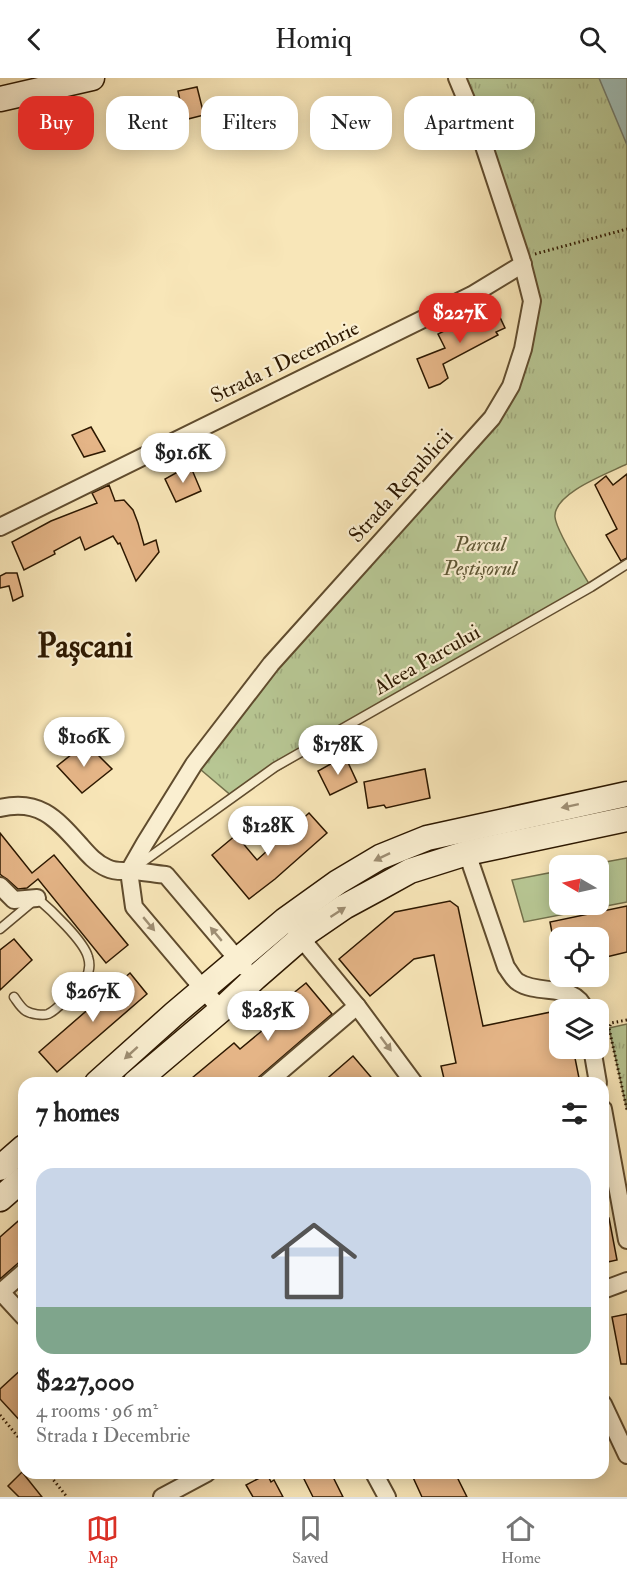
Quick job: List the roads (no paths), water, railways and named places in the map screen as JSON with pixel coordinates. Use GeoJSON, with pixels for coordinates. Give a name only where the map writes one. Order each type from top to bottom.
{"type":"FeatureCollection","features":[{"type":"Feature","properties":{"kind":"main road"},"geometry":{"type":"LineString","coordinates":[[0,99],[92,78]]}},
{"type":"Feature","properties":{"kind":"main road"},"geometry":{"type":"LineString","coordinates":[[104,1077],[285,920],[338,882],[380,857],[427,838],[616,796],[619,821],[467,853],[410,872],[344,907],[309,931],[142,1077]]}},
{"type":"Feature","properties":{"kind":"main road"},"geometry":{"type":"LineString","coordinates":[[0,1168],[18,1152]]}},
{"type":"Feature","properties":{"kind":"main road"},"geometry":{"type":"LineString","coordinates":[[0,1198],[18,1183]]}},
{"type":"Feature","properties":{"kind":"street","name":"Strada Republicii"},"geometry":{"type":"LineString","coordinates":[[129,871],[194,764],[271,664],[492,418],[511,386],[523,349],[532,301],[522,261],[478,128],[457,78]]}},
{"type":"Feature","properties":{"kind":"street","name":"Strada 1 Decembrie"},"geometry":{"type":"LineString","coordinates":[[0,527],[472,295],[522,261]]}},
{"type":"Feature","properties":{"kind":"street"},"geometry":{"type":"LineString","coordinates":[[0,808],[26,805],[56,820],[92,859],[106,868],[117,872],[166,875],[255,978]]}},
{"type":"Feature","properties":{"kind":"street"},"geometry":{"type":"LineString","coordinates":[[467,853],[506,967],[516,982],[531,988],[568,992],[576,999]]}},
{"type":"Feature","properties":{"kind":"street"},"geometry":{"type":"LineString","coordinates":[[129,871],[134,907],[221,1010]]}},
{"type":"Feature","properties":{"kind":"street"},"geometry":{"type":"LineString","coordinates":[[0,886],[14,900],[37,898]]}},
{"type":"Feature","properties":{"kind":"street"},"geometry":{"type":"LineString","coordinates":[[285,920],[357,1006],[410,1077]]}},
{"type":"Feature","properties":{"kind":"street"},"geometry":{"type":"LineString","coordinates":[[274,1077],[357,1006]]}},
{"type":"Feature","properties":{"kind":"street"},"geometry":{"type":"LineString","coordinates":[[594,1059],[597,1077]]}},
{"type":"Feature","properties":{"kind":"street"},"geometry":{"type":"LineString","coordinates":[[609,1142],[627,1240]]}},
{"type":"Feature","properties":{"kind":"street"},"geometry":{"type":"LineString","coordinates":[[18,1277],[0,1293],[18,1311]]}},
{"type":"Feature","properties":{"kind":"street"},"geometry":{"type":"LineString","coordinates":[[609,1288],[627,1281]]}},
{"type":"Feature","properties":{"kind":"street"},"geometry":{"type":"LineString","coordinates":[[609,1417],[627,1455]]}},
{"type":"Feature","properties":{"kind":"street"},"geometry":{"type":"LineString","coordinates":[[162,1497],[196,1479]]}},
{"type":"Feature","properties":{"kind":"street"},"geometry":{"type":"LineString","coordinates":[[377,1479],[387,1497]]}},
{"type":"Feature","properties":{"kind":"lane","name":"Aleea Parcului"},"geometry":{"type":"LineString","coordinates":[[129,871],[275,767],[591,587],[627,564]]}},
{"type":"Feature","properties":{"kind":"lane"},"geometry":{"type":"LineString","coordinates":[[0,929],[37,898],[48,906],[84,948],[89,958],[89,971],[84,983],[47,1014],[25,1011],[14,997]]}},
{"type":"Feature","properties":{"kind":"water"},"geometry":{"type":"Polygon","coordinates":[[[599,78],[627,78],[627,145],[599,78]]]}},
{"type":"Feature","properties":{"kind":"district","name":"Pașcani"},"geometry":{"type":"Point","coordinates":[85,646]}},
{"type":"Feature","properties":{"kind":"park label","name":"Parcul Peștișorul"},"geometry":{"type":"Point","coordinates":[480,556]}}]}
